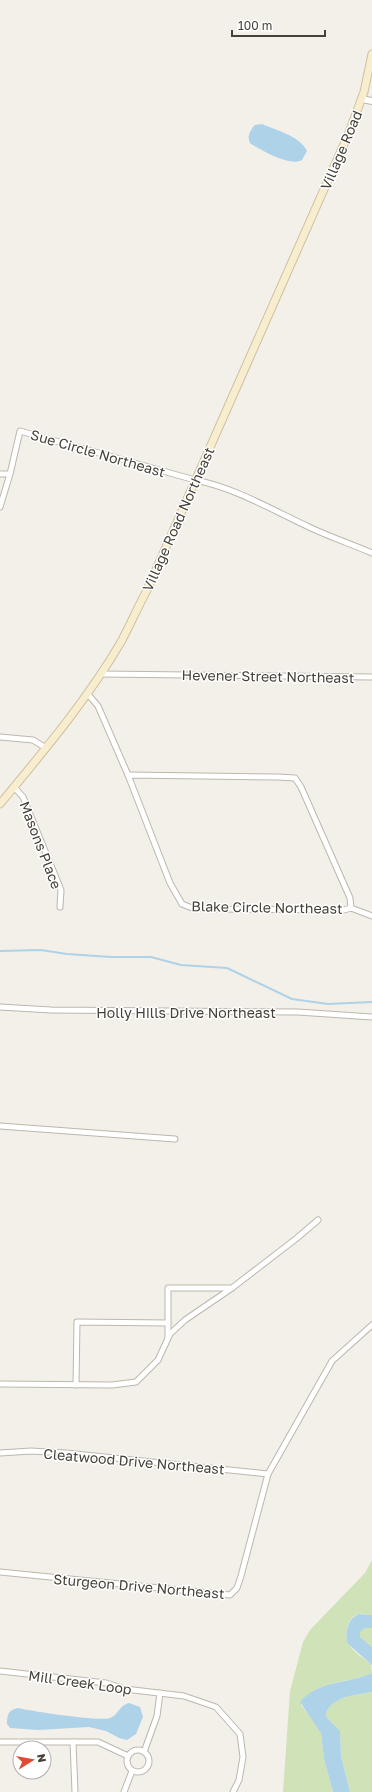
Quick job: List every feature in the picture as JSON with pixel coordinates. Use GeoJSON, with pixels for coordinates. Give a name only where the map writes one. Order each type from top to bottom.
{"type":"FeatureCollection","features":[{"type":"Feature","properties":{"kind":"main road","name":"Village Road"},"geometry":{"type":"LineString","coordinates":[[315,210],[362,99],[372,54]]}},
{"type":"Feature","properties":{"kind":"main road","name":"Village Road Northeast"},"geometry":{"type":"LineString","coordinates":[[0,804],[46,748],[88,693],[121,642],[147,590],[315,210]]}},
{"type":"Feature","properties":{"kind":"street"},"geometry":{"type":"LineString","coordinates":[[362,99],[372,101]]}},
{"type":"Feature","properties":{"kind":"street","name":"Sue Circle Northeast"},"geometry":{"type":"LineString","coordinates":[[0,507],[10,474],[20,431],[195,480]]}},
{"type":"Feature","properties":{"kind":"street"},"geometry":{"type":"LineString","coordinates":[[0,474],[10,474]]}},
{"type":"Feature","properties":{"kind":"street"},"geometry":{"type":"LineString","coordinates":[[195,480],[234,491],[319,532],[372,553]]}},
{"type":"Feature","properties":{"kind":"street","name":"Hevener Street Northeast"},"geometry":{"type":"LineString","coordinates":[[101,674],[372,677]]}},
{"type":"Feature","properties":{"kind":"street","name":"Blake Circle Northeast"},"geometry":{"type":"LineString","coordinates":[[88,693],[98,706],[128,775],[170,883],[182,904],[192,908],[211,909],[344,910],[351,908],[350,898],[301,787],[295,778],[128,775]]}},
{"type":"Feature","properties":{"kind":"street"},"geometry":{"type":"LineString","coordinates":[[0,737],[33,740],[46,748]]}},
{"type":"Feature","properties":{"kind":"street","name":"Masons Place"},"geometry":{"type":"LineString","coordinates":[[14,787],[23,797],[61,890],[60,907]]}},
{"type":"Feature","properties":{"kind":"street"},"geometry":{"type":"LineString","coordinates":[[351,908],[372,916]]}},
{"type":"Feature","properties":{"kind":"street","name":"Holly Hills Drive Northeast"},"geometry":{"type":"LineString","coordinates":[[0,1007],[51,1010],[247,1013],[298,1012],[372,1017]]}},
{"type":"Feature","properties":{"kind":"street"},"geometry":{"type":"LineString","coordinates":[[0,1126],[175,1139]]}},
{"type":"Feature","properties":{"kind":"street"},"geometry":{"type":"LineString","coordinates":[[0,1384],[112,1385],[136,1382],[158,1360],[170,1334],[185,1320],[232,1288],[318,1220]]}},
{"type":"Feature","properties":{"kind":"street"},"geometry":{"type":"LineString","coordinates":[[168,1338],[168,1288],[232,1288]]}},
{"type":"Feature","properties":{"kind":"street"},"geometry":{"type":"LineString","coordinates":[[76,1385],[77,1322],[168,1323]]}},
{"type":"Feature","properties":{"kind":"street","name":"Sturgeon Drive Northeast"},"geometry":{"type":"LineString","coordinates":[[0,1572],[230,1595],[237,1588],[241,1576],[268,1474],[332,1361],[372,1326]]}},
{"type":"Feature","properties":{"kind":"street","name":"Cleatwood Drive Northeast"},"geometry":{"type":"LineString","coordinates":[[0,1453],[31,1451],[66,1453],[268,1474]]}},
{"type":"Feature","properties":{"kind":"street","name":"Mill Creek Loop"},"geometry":{"type":"LineString","coordinates":[[0,1671],[106,1683],[125,1689],[184,1696],[216,1707],[240,1734],[244,1757],[239,1780],[233,1792]]}},
{"type":"Feature","properties":{"kind":"street"},"geometry":{"type":"LineString","coordinates":[[144,1752],[157,1716],[160,1693]]}},
{"type":"Feature","properties":{"kind":"street"},"geometry":{"type":"LineString","coordinates":[[0,1742],[98,1742],[128,1756]]}},
{"type":"Feature","properties":{"kind":"street"},"geometry":{"type":"LineString","coordinates":[[73,1742],[75,1792]]}},
{"type":"Feature","properties":{"kind":"street"},"geometry":{"type":"LineString","coordinates":[[137,1750],[144,1752],[149,1761],[147,1767],[141,1772],[132,1770],[127,1764],[128,1756],[137,1750]]}},
{"type":"Feature","properties":{"kind":"street"},"geometry":{"type":"LineString","coordinates":[[124,1792],[132,1770]]}},
{"type":"Feature","properties":{"kind":"green space"},"geometry":{"type":"Polygon","coordinates":[[[372,1560],[372,1615],[355,1615],[350,1621],[346,1635],[348,1643],[352,1649],[371,1664],[372,1673],[323,1686],[307,1697],[301,1705],[319,1728],[321,1733],[324,1759],[333,1792],[283,1792],[290,1691],[303,1642],[310,1630],[365,1573],[372,1560]]]}},
{"type":"Feature","properties":{"kind":"green space"},"geometry":{"type":"Polygon","coordinates":[[[365,1628],[372,1628],[372,1647],[360,1637],[360,1632],[365,1628]]]}},
{"type":"Feature","properties":{"kind":"green space"},"geometry":{"type":"Polygon","coordinates":[[[372,1692],[372,1792],[350,1792],[341,1756],[340,1732],[327,1718],[326,1713],[329,1707],[339,1700],[352,1695],[372,1692]]]}},
{"type":"Feature","properties":{"kind":"water"},"geometry":{"type":"Polygon","coordinates":[[[262,124],[287,134],[299,141],[307,151],[302,160],[297,162],[284,160],[251,144],[249,139],[250,132],[255,125],[262,124]]]}},
{"type":"Feature","properties":{"kind":"water"},"geometry":{"type":"Polygon","coordinates":[[[359,1614],[372,1615],[372,1628],[365,1628],[360,1632],[360,1637],[372,1647],[372,1665],[348,1644],[346,1635],[348,1626],[352,1619],[359,1614]]]}},
{"type":"Feature","properties":{"kind":"water"},"geometry":{"type":"Polygon","coordinates":[[[372,1673],[372,1692],[352,1695],[339,1700],[329,1707],[326,1713],[327,1718],[340,1731],[341,1756],[350,1792],[333,1792],[324,1759],[321,1733],[300,1702],[307,1695],[324,1686],[363,1677],[372,1673]]]}},
{"type":"Feature","properties":{"kind":"water"},"geometry":{"type":"Polygon","coordinates":[[[129,1703],[140,1707],[143,1717],[136,1734],[127,1740],[119,1738],[106,1731],[89,1727],[38,1730],[10,1728],[7,1724],[9,1713],[18,1708],[66,1716],[104,1719],[113,1717],[125,1704],[129,1703]]]}},
{"type":"Feature","properties":{"kind":"waterway"},"geometry":{"type":"LineString","coordinates":[[0,951],[41,950],[67,954],[111,957],[151,957],[181,965],[227,968],[292,999],[328,1004],[372,1002]]}}]}
